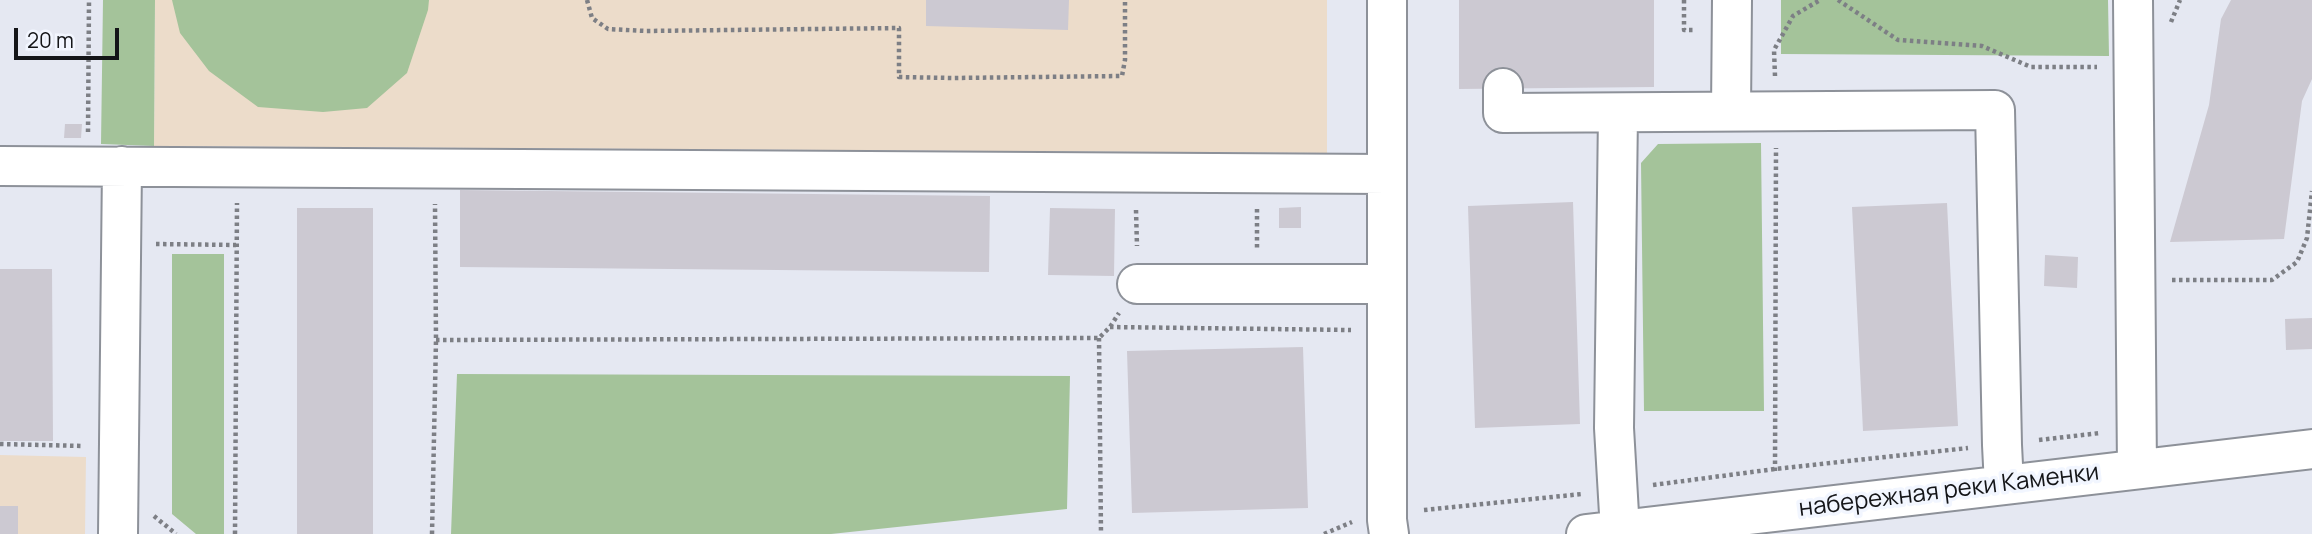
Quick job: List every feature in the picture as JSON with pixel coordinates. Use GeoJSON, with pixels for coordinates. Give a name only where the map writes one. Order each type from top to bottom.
{"type":"FeatureCollection","features":[{"type":"Feature","properties":{"kind":"street"},"geometry":{"type":"LineString","coordinates":[[1387,0],[1388,520],[1401,523]]}},
{"type":"Feature","properties":{"kind":"street"},"geometry":{"type":"LineString","coordinates":[[1731,111],[1732,0]]}},
{"type":"Feature","properties":{"kind":"street"},"geometry":{"type":"LineString","coordinates":[[2133,0],[2137,469]]}},
{"type":"Feature","properties":{"kind":"street"},"geometry":{"type":"LineString","coordinates":[[1503,88],[1503,113],[1995,110],[2004,485]]}},
{"type":"Feature","properties":{"kind":"street"},"geometry":{"type":"LineString","coordinates":[[1603,532],[1616,490],[1614,428],[1618,113]]}},
{"type":"Feature","properties":{"kind":"street"},"geometry":{"type":"LineString","coordinates":[[0,166],[1387,174]]}},
{"type":"Feature","properties":{"kind":"street"},"geometry":{"type":"LineString","coordinates":[[105,167],[121,244],[118,534]]}},
{"type":"Feature","properties":{"kind":"street"},"geometry":{"type":"LineString","coordinates":[[1137,284],[1387,284]]}},
{"type":"Feature","properties":{"kind":"street","name":"набережная реки Каменки"},"geometry":{"type":"LineString","coordinates":[[1603,532],[2312,449]]}},
{"type":"Feature","properties":{"kind":"path"},"geometry":{"type":"LineString","coordinates":[[89,0],[105,167]]}},
{"type":"Feature","properties":{"kind":"path"},"geometry":{"type":"LineString","coordinates":[[587,0],[592,18],[608,29],[659,31],[899,28],[899,77],[952,78],[1122,76],[1125,60],[1125,0]]}},
{"type":"Feature","properties":{"kind":"path"},"geometry":{"type":"LineString","coordinates":[[1777,511],[1774,469],[1774,50],[1793,16],[1820,0]]}},
{"type":"Feature","properties":{"kind":"path"},"geometry":{"type":"LineString","coordinates":[[1838,0],[1898,40],[1982,46],[2031,67],[2101,67]]}},
{"type":"Feature","properties":{"kind":"path"},"geometry":{"type":"LineString","coordinates":[[235,534],[237,167]]}},
{"type":"Feature","properties":{"kind":"path"},"geometry":{"type":"LineString","coordinates":[[432,534],[436,340],[435,168]]}},
{"type":"Feature","properties":{"kind":"path"},"geometry":{"type":"LineString","coordinates":[[436,340],[1099,338],[1110,327],[1137,284],[1136,172]]}},
{"type":"Feature","properties":{"kind":"path"},"geometry":{"type":"LineString","coordinates":[[2169,279],[2272,280],[2297,262],[2308,238],[2312,191]]}},
{"type":"Feature","properties":{"kind":"path"},"geometry":{"type":"LineString","coordinates":[[121,244],[236,245]]}},
{"type":"Feature","properties":{"kind":"path"},"geometry":{"type":"LineString","coordinates":[[1110,327],[1356,330]]}},
{"type":"Feature","properties":{"kind":"path"},"geometry":{"type":"LineString","coordinates":[[1099,338],[1101,534]]}},
{"type":"Feature","properties":{"kind":"path"},"geometry":{"type":"LineString","coordinates":[[1401,523],[1774,469],[2107,432]]}},
{"type":"Feature","properties":{"kind":"path"},"geometry":{"type":"LineString","coordinates":[[0,444],[119,446]]}},
{"type":"Feature","properties":{"kind":"shaded area"},"geometry":{"type":"Polygon","coordinates":[[[155,0],[1327,0],[1327,153],[154,146],[155,0]]]}},
{"type":"Feature","properties":{"kind":"shaded area"},"geometry":{"type":"Polygon","coordinates":[[[0,455],[86,457],[85,534],[0,534],[0,455]]]}},
{"type":"Feature","properties":{"kind":"green space"},"geometry":{"type":"Polygon","coordinates":[[[103,0],[155,0],[154,146],[101,144],[103,0]]]}},
{"type":"Feature","properties":{"kind":"green space"},"geometry":{"type":"Polygon","coordinates":[[[172,0],[429,0],[407,73],[367,108],[323,112],[258,107],[209,71],[180,33],[172,0]]]}},
{"type":"Feature","properties":{"kind":"green space"},"geometry":{"type":"Polygon","coordinates":[[[1781,0],[2108,0],[2109,56],[1781,54],[1781,0]]]}},
{"type":"Feature","properties":{"kind":"green space"},"geometry":{"type":"Polygon","coordinates":[[[1761,143],[1764,411],[1644,411],[1641,163],[1658,144],[1761,143]]]}},
{"type":"Feature","properties":{"kind":"green space"},"geometry":{"type":"Polygon","coordinates":[[[172,254],[224,254],[224,534],[196,534],[172,514],[172,254]]]}},
{"type":"Feature","properties":{"kind":"green space"},"geometry":{"type":"Polygon","coordinates":[[[457,374],[1070,376],[1067,509],[831,534],[451,534],[457,374]]]}},
{"type":"Feature","properties":{"kind":"building"},"geometry":{"type":"Polygon","coordinates":[[[926,0],[1069,0],[1068,30],[926,26],[926,0]]]}},
{"type":"Feature","properties":{"kind":"building"},"geometry":{"type":"Polygon","coordinates":[[[1459,0],[1654,0],[1654,87],[1459,89],[1459,0]]]}},
{"type":"Feature","properties":{"kind":"building"},"geometry":{"type":"Polygon","coordinates":[[[2231,0],[2312,0],[2312,79],[2302,101],[2284,239],[2170,242],[2209,105],[2221,19],[2231,0]]]}},
{"type":"Feature","properties":{"kind":"building"},"geometry":{"type":"Polygon","coordinates":[[[65,124],[82,124],[81,138],[64,138],[65,124]]]}},
{"type":"Feature","properties":{"kind":"building"},"geometry":{"type":"Polygon","coordinates":[[[460,190],[990,196],[989,272],[460,267],[460,190]]]}},
{"type":"Feature","properties":{"kind":"building"},"geometry":{"type":"Polygon","coordinates":[[[1573,202],[1580,424],[1475,428],[1468,206],[1573,202]]]}},
{"type":"Feature","properties":{"kind":"building"},"geometry":{"type":"Polygon","coordinates":[[[1947,203],[1958,426],[1863,431],[1852,207],[1947,203]]]}},
{"type":"Feature","properties":{"kind":"building"},"geometry":{"type":"Polygon","coordinates":[[[1301,207],[1301,228],[1279,228],[1279,208],[1301,207]]]}},
{"type":"Feature","properties":{"kind":"building"},"geometry":{"type":"Polygon","coordinates":[[[297,208],[373,208],[373,534],[297,534],[297,208]]]}},
{"type":"Feature","properties":{"kind":"building"},"geometry":{"type":"Polygon","coordinates":[[[1050,208],[1115,209],[1114,276],[1048,275],[1050,208]]]}},
{"type":"Feature","properties":{"kind":"building"},"geometry":{"type":"Polygon","coordinates":[[[2045,255],[2078,257],[2077,288],[2044,286],[2045,255]]]}},
{"type":"Feature","properties":{"kind":"building"},"geometry":{"type":"Polygon","coordinates":[[[0,269],[52,269],[53,441],[0,441],[0,269]]]}},
{"type":"Feature","properties":{"kind":"building"},"geometry":{"type":"Polygon","coordinates":[[[2312,318],[2312,349],[2286,350],[2285,319],[2312,318]]]}},
{"type":"Feature","properties":{"kind":"building"},"geometry":{"type":"Polygon","coordinates":[[[1303,347],[1308,508],[1132,513],[1127,351],[1303,347]]]}},
{"type":"Feature","properties":{"kind":"building"},"geometry":{"type":"Polygon","coordinates":[[[0,506],[18,506],[18,534],[0,534],[0,506]]]}}]}
